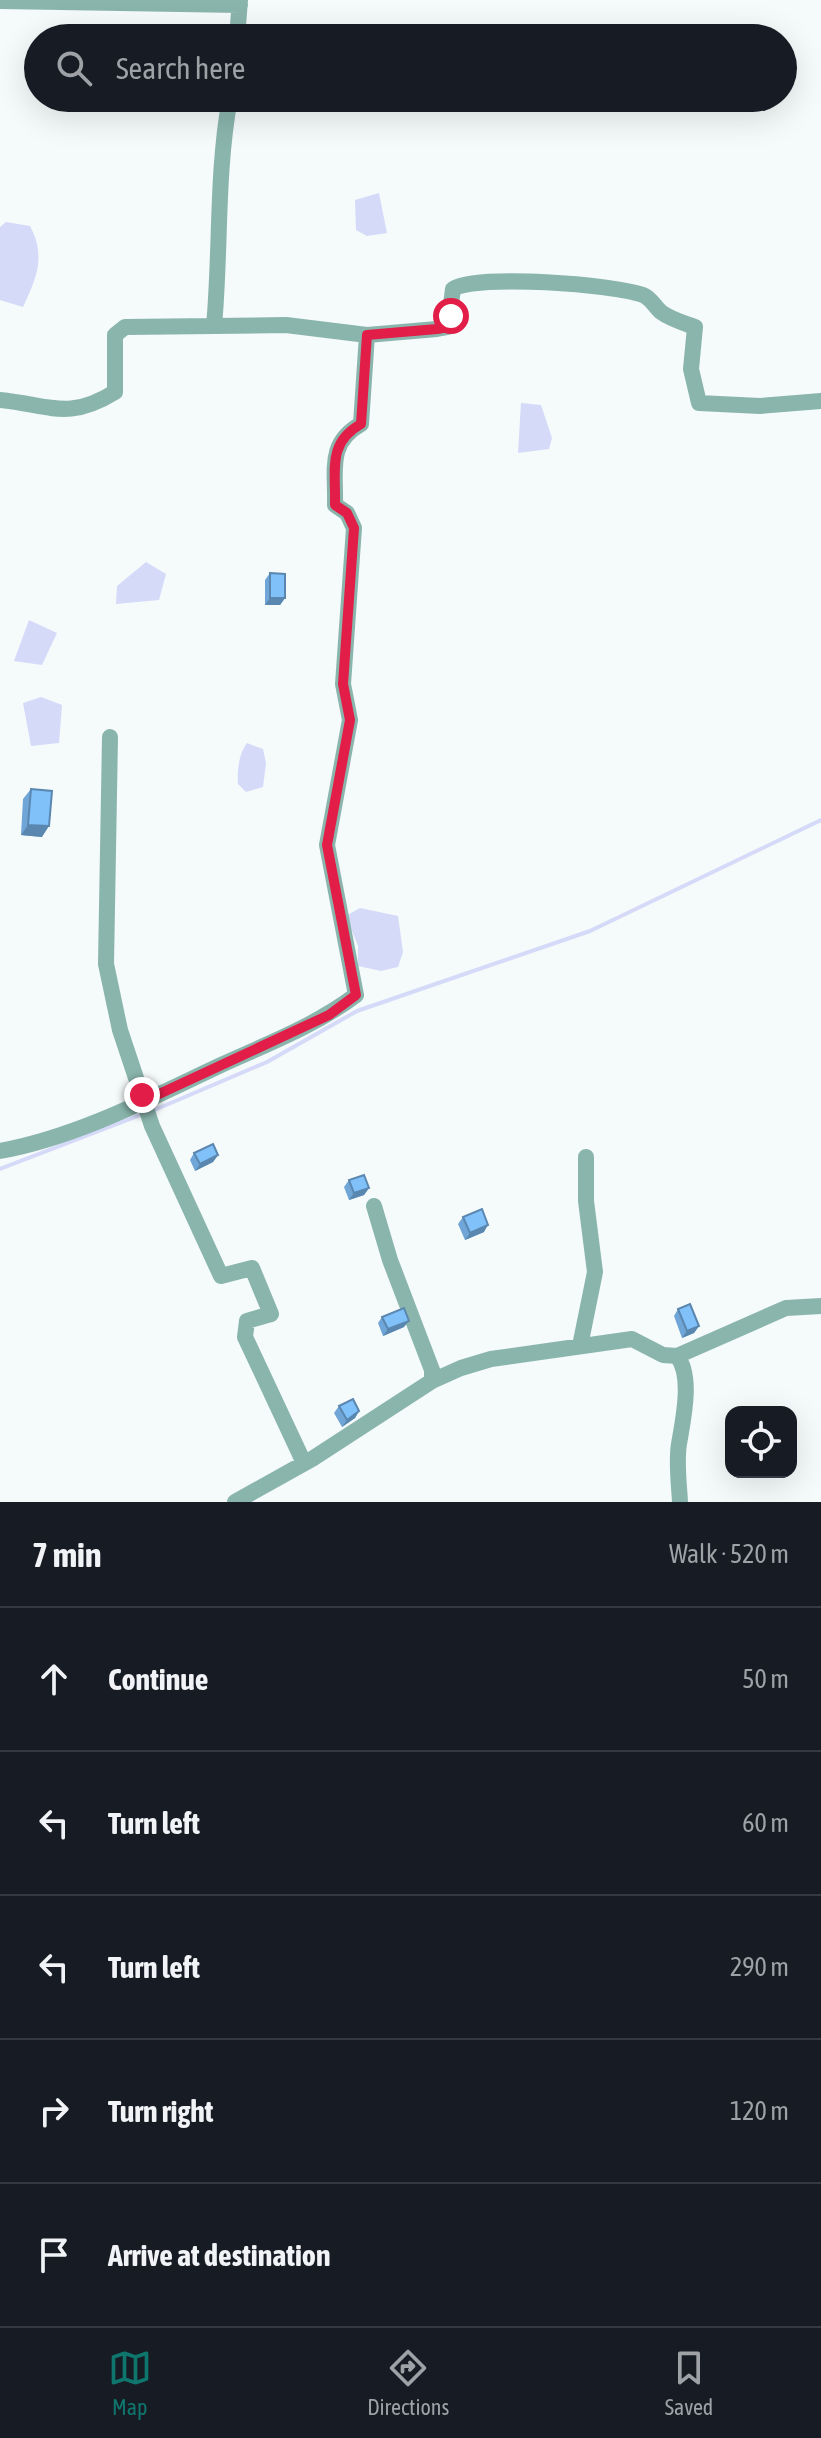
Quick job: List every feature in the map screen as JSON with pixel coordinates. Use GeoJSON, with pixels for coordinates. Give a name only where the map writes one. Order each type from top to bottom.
{"type":"FeatureCollection","features":[{"type":"Feature","properties":{"kind":"street"},"geometry":{"type":"LineString","coordinates":[[0,1],[240,2],[238,24]]}},
{"type":"Feature","properties":{"kind":"street"},"geometry":{"type":"LineString","coordinates":[[214,326],[220,256],[219,192],[228,112]]}},
{"type":"Feature","properties":{"kind":"street"},"geometry":{"type":"LineString","coordinates":[[0,400],[65,411],[96,403],[115,392],[115,335],[125,327],[286,325],[367,335],[448,327],[453,289],[463,283],[514,281],[646,295],[662,313],[695,327],[691,369],[699,403],[760,406],[821,401]]}},
{"type":"Feature","properties":{"kind":"street"},"geometry":{"type":"LineString","coordinates":[[0,1151],[34,1145],[146,1108],[329,1015],[356,995],[327,845],[350,720],[343,684],[354,528],[347,513],[335,505],[337,446],[344,434],[361,424],[367,335]]}},
{"type":"Feature","properties":{"kind":"street"},"geometry":{"type":"LineString","coordinates":[[110,737],[106,964],[127,1058],[221,1276],[252,1268],[270,1307],[271,1314],[247,1321],[245,1337],[304,1463]]}},
{"type":"Feature","properties":{"kind":"street"},"geometry":{"type":"LineString","coordinates":[[580,1346],[595,1272],[586,1201],[586,1157]]}},
{"type":"Feature","properties":{"kind":"street"},"geometry":{"type":"LineString","coordinates":[[374,1206],[432,1370],[432,1381]]}},
{"type":"Feature","properties":{"kind":"street"},"geometry":{"type":"LineString","coordinates":[[235,1502],[304,1463],[432,1381],[491,1359],[632,1339],[663,1355],[677,1356],[786,1308],[821,1306]]}},
{"type":"Feature","properties":{"kind":"street"},"geometry":{"type":"LineString","coordinates":[[677,1356],[683,1363],[685,1381],[679,1444],[680,1502]]}},
{"type":"Feature","properties":{"kind":"water"},"geometry":{"type":"Polygon","coordinates":[[[379,193],[387,233],[367,236],[356,230],[355,200],[379,193]]]}},
{"type":"Feature","properties":{"kind":"water"},"geometry":{"type":"Polygon","coordinates":[[[6,222],[30,226],[38,247],[36,276],[23,307],[0,300],[0,227],[6,222]]]}},
{"type":"Feature","properties":{"kind":"water"},"geometry":{"type":"Polygon","coordinates":[[[521,403],[541,405],[552,438],[549,449],[518,453],[521,403]]]}},
{"type":"Feature","properties":{"kind":"water"},"geometry":{"type":"Polygon","coordinates":[[[146,562],[166,574],[159,600],[116,604],[117,586],[146,562]]]}},
{"type":"Feature","properties":{"kind":"water"},"geometry":{"type":"Polygon","coordinates":[[[29,620],[57,633],[42,665],[14,661],[29,620]]]}},
{"type":"Feature","properties":{"kind":"water"},"geometry":{"type":"Polygon","coordinates":[[[41,697],[62,705],[59,743],[31,746],[23,703],[41,697]]]}},
{"type":"Feature","properties":{"kind":"water"},"geometry":{"type":"Polygon","coordinates":[[[247,743],[263,749],[266,763],[263,787],[246,792],[238,784],[238,773],[240,757],[247,743]]]}},
{"type":"Feature","properties":{"kind":"water"},"geometry":{"type":"Polygon","coordinates":[[[360,908],[398,916],[403,952],[398,967],[381,971],[358,966],[358,946],[346,916],[360,908]]]}},
{"type":"Feature","properties":{"kind":"building"},"geometry":{"type":"Polygon","coordinates":[[[270,573],[285,574],[285,598],[270,598],[270,573]]]}},
{"type":"Feature","properties":{"kind":"building"},"geometry":{"type":"Polygon","coordinates":[[[31,789],[52,791],[49,826],[28,825],[31,789]]]}},
{"type":"Feature","properties":{"kind":"building"},"geometry":{"type":"Polygon","coordinates":[[[213,1144],[218,1155],[200,1164],[194,1153],[213,1144]]]}},
{"type":"Feature","properties":{"kind":"building"},"geometry":{"type":"Polygon","coordinates":[[[364,1175],[369,1188],[354,1193],[349,1180],[364,1175]]]}},
{"type":"Feature","properties":{"kind":"building"},"geometry":{"type":"Polygon","coordinates":[[[482,1209],[488,1225],[470,1233],[463,1217],[482,1209]]]}},
{"type":"Feature","properties":{"kind":"building"},"geometry":{"type":"Polygon","coordinates":[[[690,1304],[699,1326],[687,1331],[678,1309],[690,1304]]]}},
{"type":"Feature","properties":{"kind":"building"},"geometry":{"type":"Polygon","coordinates":[[[404,1308],[409,1321],[388,1329],[382,1317],[404,1308]]]}},
{"type":"Feature","properties":{"kind":"building"},"geometry":{"type":"Polygon","coordinates":[[[353,1399],[359,1411],[347,1420],[339,1406],[353,1399]]]}},
{"type":"Feature","properties":{"kind":"waterway"},"geometry":{"type":"LineString","coordinates":[[152,1111],[267,1062],[357,1011],[590,931],[821,820]]}},
{"type":"Feature","properties":{"kind":"waterway"},"geometry":{"type":"LineString","coordinates":[[0,1169],[143,1114]]}},
{"type":"Feature","properties":{"kind":"route"},"geometry":{"type":"LineString","coordinates":[[142,1095],[144,1101],[329,1015],[356,995],[327,845],[342,782],[350,720],[343,684],[354,528],[347,513],[335,505],[337,446],[344,434],[361,424],[367,335],[448,327],[451,316]]}}]}
